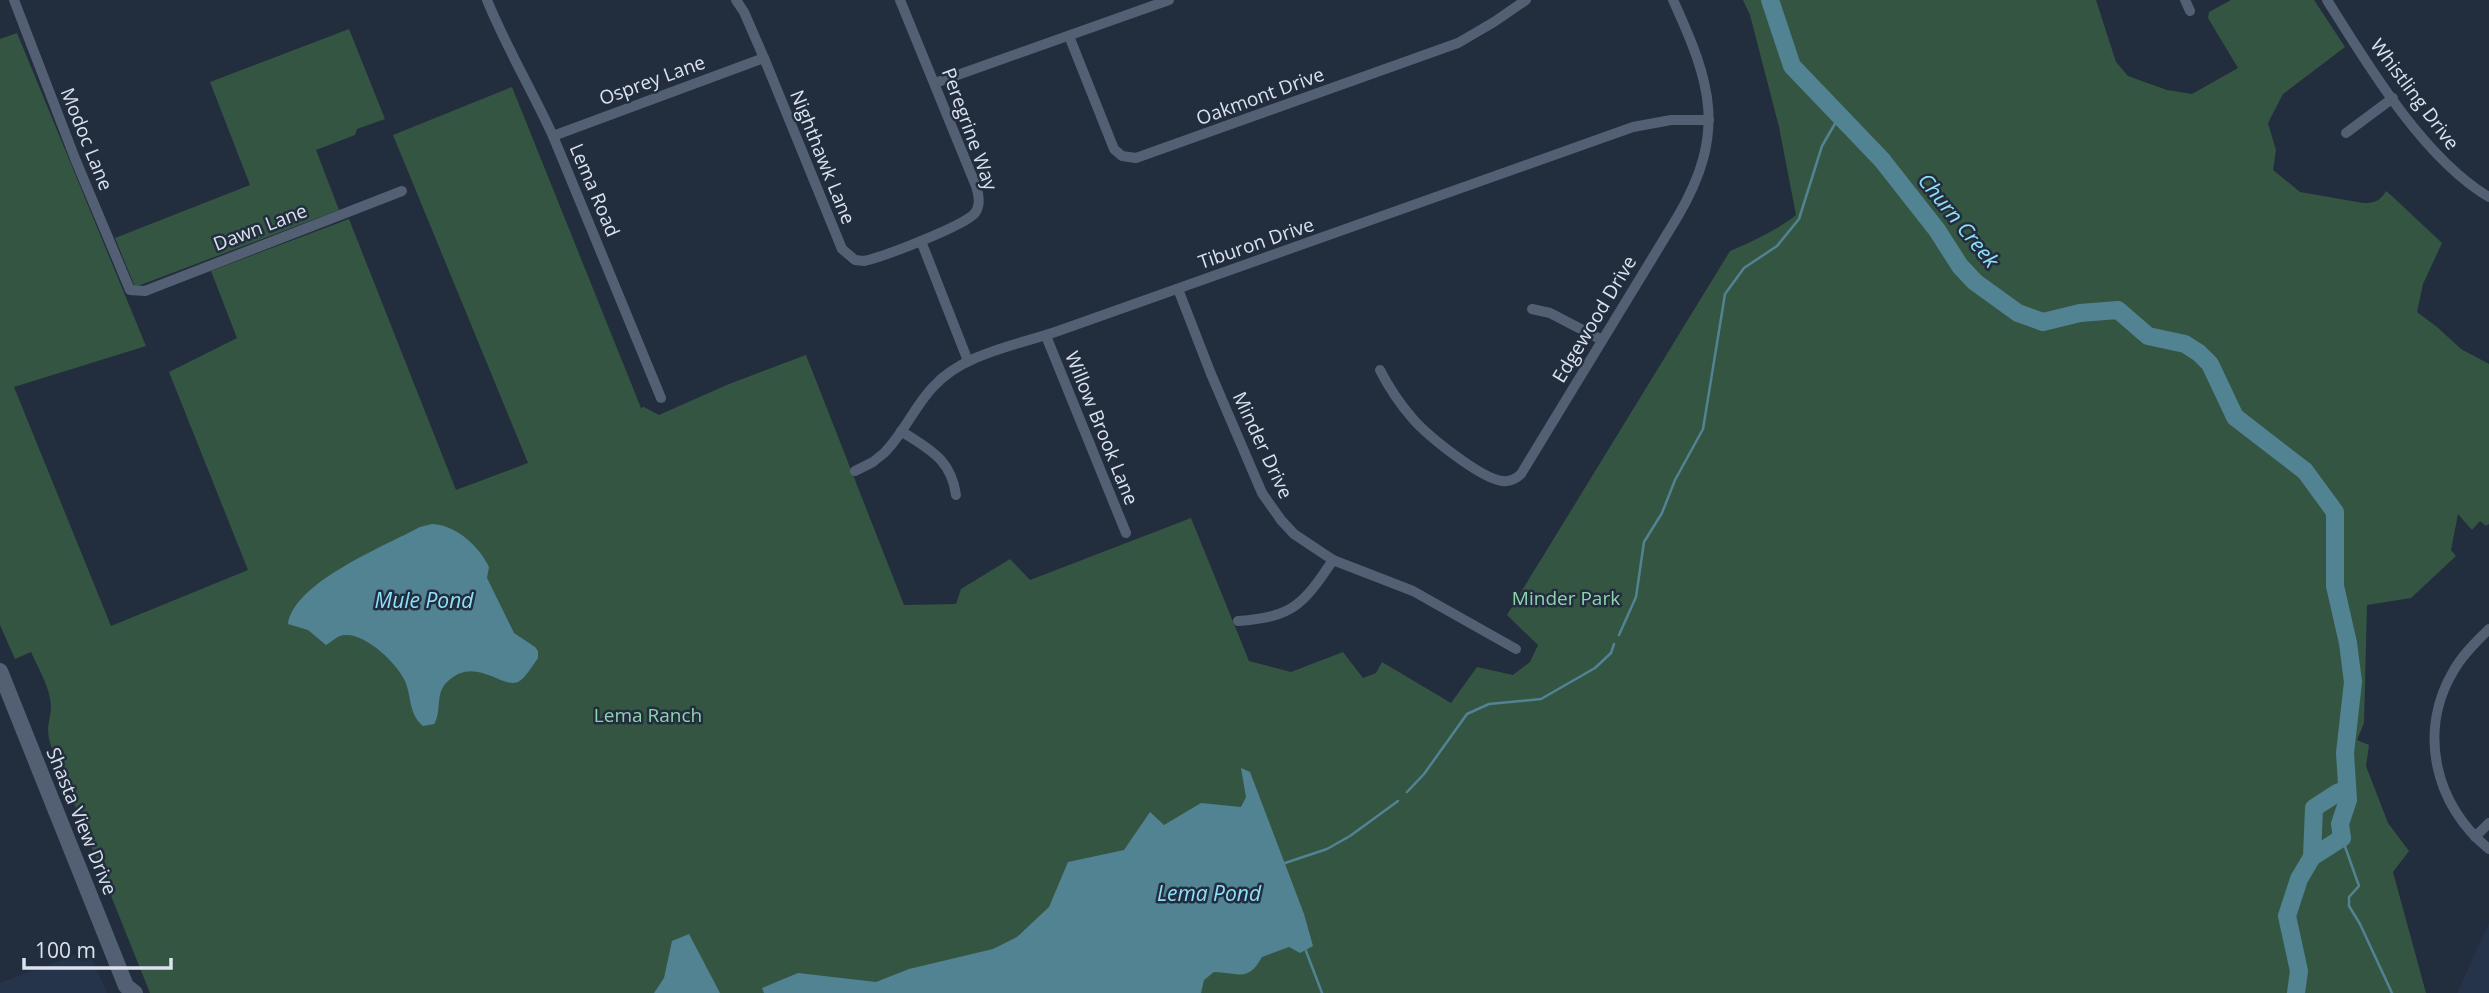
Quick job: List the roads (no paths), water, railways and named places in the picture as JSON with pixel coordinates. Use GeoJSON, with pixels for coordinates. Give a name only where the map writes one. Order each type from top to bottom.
{"type":"FeatureCollection","features":[{"type":"Feature","properties":{"kind":"main road","name":"Shasta View Drive"},"geometry":{"type":"LineString","coordinates":[[1,678],[129,990]]}},
{"type":"Feature","properties":{"kind":"street","name":"Modoc Lane"},"geometry":{"type":"LineString","coordinates":[[14,0],[76,161],[130,290]]}},
{"type":"Feature","properties":{"kind":"street","name":"Lema Road"},"geometry":{"type":"LineString","coordinates":[[487,0],[498,28],[534,94],[553,136],[662,398]]}},
{"type":"Feature","properties":{"kind":"street","name":"Nighthawk Lane"},"geometry":{"type":"LineString","coordinates":[[736,0],[764,58],[845,253],[855,260],[864,261],[920,241]]}},
{"type":"Feature","properties":{"kind":"street","name":"Peregrine Way"},"geometry":{"type":"LineString","coordinates":[[900,0],[976,186],[979,203],[978,209],[971,216],[920,241]]}},
{"type":"Feature","properties":{"kind":"street"},"geometry":{"type":"LineString","coordinates":[[935,83],[1168,0]]}},
{"type":"Feature","properties":{"kind":"street","name":"Oakmont Drive"},"geometry":{"type":"LineString","coordinates":[[1069,36],[1114,149],[1122,156],[1136,158],[1458,43],[1526,0]]}},
{"type":"Feature","properties":{"kind":"street","name":"Edgewood Drive"},"geometry":{"type":"LineString","coordinates":[[1380,370],[1399,402],[1427,433],[1481,472],[1497,480],[1508,481],[1517,477],[1527,467],[1693,191],[1703,162],[1709,120],[1708,95],[1701,67],[1673,0]]}},
{"type":"Feature","properties":{"kind":"street","name":"Whistling Drive"},"geometry":{"type":"LineString","coordinates":[[2327,0],[2428,146],[2463,180],[2489,197]]}},
{"type":"Feature","properties":{"kind":"street","name":"Osprey Lane"},"geometry":{"type":"LineString","coordinates":[[553,136],[764,58]]}},
{"type":"Feature","properties":{"kind":"street"},"geometry":{"type":"LineString","coordinates":[[2346,133],[2393,98]]}},
{"type":"Feature","properties":{"kind":"street","name":"Tiburon Drive"},"geometry":{"type":"LineString","coordinates":[[855,471],[879,458],[935,384],[968,361],[1046,336],[1633,127],[1664,121],[1709,120]]}},
{"type":"Feature","properties":{"kind":"street","name":"Dawn Lane"},"geometry":{"type":"LineString","coordinates":[[130,290],[145,291],[402,191]]}},
{"type":"Feature","properties":{"kind":"street"},"geometry":{"type":"LineString","coordinates":[[920,241],[968,361]]}},
{"type":"Feature","properties":{"kind":"street","name":"Minder Drive"},"geometry":{"type":"LineString","coordinates":[[1178,289],[1262,493],[1294,534],[1333,560],[1413,591],[1516,649]]}},
{"type":"Feature","properties":{"kind":"street"},"geometry":{"type":"LineString","coordinates":[[1532,309],[1550,313],[1602,340]]}},
{"type":"Feature","properties":{"kind":"street","name":"Willow Brook Lane"},"geometry":{"type":"LineString","coordinates":[[1046,336],[1126,533]]}},
{"type":"Feature","properties":{"kind":"street"},"geometry":{"type":"LineString","coordinates":[[901,431],[944,462],[952,475],[956,495]]}},
{"type":"Feature","properties":{"kind":"street"},"geometry":{"type":"LineString","coordinates":[[1238,621],[1266,619],[1285,613],[1310,592],[1333,560]]}},
{"type":"Feature","properties":{"kind":"street"},"geometry":{"type":"LineString","coordinates":[[2489,629],[2454,669],[2441,698],[2434,725],[2436,764],[2443,787],[2455,814],[2489,849]]}},
{"type":"Feature","properties":{"kind":"street"},"geometry":{"type":"LineString","coordinates":[[2475,837],[2489,823]]}},
{"type":"Feature","properties":{"kind":"water","name":"Mule Pond"},"geometry":{"type":"Polygon","coordinates":[[[432,524],[450,528],[473,544],[489,567],[487,578],[514,633],[535,647],[538,658],[523,678],[514,683],[479,672],[468,671],[457,675],[443,688],[434,724],[423,726],[415,716],[405,681],[380,650],[362,639],[345,635],[326,645],[308,630],[288,624],[294,609],[306,594],[323,580],[364,555],[420,527],[432,524]]]}},
{"type":"Feature","properties":{"kind":"water","name":"Lema Pond"},"geometry":{"type":"Polygon","coordinates":[[[1241,768],[1250,772],[1304,914],[1313,946],[1300,953],[1289,947],[1262,957],[1248,973],[1214,972],[1204,980],[1201,993],[764,993],[762,988],[798,973],[876,982],[909,969],[993,949],[1017,937],[1049,907],[1068,862],[1124,850],[1150,812],[1164,825],[1201,803],[1241,807],[1246,797],[1241,768]]]}},
{"type":"Feature","properties":{"kind":"water"},"geometry":{"type":"Polygon","coordinates":[[[689,934],[720,993],[654,993],[664,978],[672,941],[689,934]]]}},
{"type":"Feature","properties":{"kind":"waterway","name":"Churn Creek"},"geometry":{"type":"LineString","coordinates":[[1770,0],[1792,66],[1882,160],[1937,230],[1960,266],[1975,282],[2018,313],[2043,322],[2080,313],[2118,310],[2148,336],[2185,344],[2210,364],[2235,417],[2305,471],[2335,512],[2335,586],[2348,643],[2353,682],[2345,753],[2348,800],[2340,824],[2342,838],[2312,857]]}},
{"type":"Feature","properties":{"kind":"waterway"},"geometry":{"type":"LineString","coordinates":[[1619,635],[1636,597],[1644,542],[1662,513],[1675,480],[1703,429],[1725,294],[1744,268],[1777,246],[1799,219],[1822,146],[1840,115]]}},
{"type":"Feature","properties":{"kind":"waterway"},"geometry":{"type":"LineString","coordinates":[[1407,792],[1424,774],[1467,714],[1489,704],[1541,699],[1595,668],[1611,653],[1614,644]]}},
{"type":"Feature","properties":{"kind":"waterway","name":"Churn Creek"},"geometry":{"type":"LineString","coordinates":[[2296,993],[2299,971],[2287,916],[2299,879],[2312,857],[2314,808],[2347,789]]}},
{"type":"Feature","properties":{"kind":"waterway"},"geometry":{"type":"LineString","coordinates":[[1285,863],[1327,849],[1350,836],[1398,801]]}},
{"type":"Feature","properties":{"kind":"waterway"},"geometry":{"type":"LineString","coordinates":[[2342,838],[2359,886],[2349,897],[2349,906],[2392,993]]}},
{"type":"Feature","properties":{"kind":"waterway"},"geometry":{"type":"LineString","coordinates":[[1306,951],[1322,993]]}},
{"type":"Feature","properties":{"kind":"park label","name":"Minder Park"},"geometry":{"type":"Point","coordinates":[1566,598]}},
{"type":"Feature","properties":{"kind":"park label","name":"Lema Ranch"},"geometry":{"type":"Point","coordinates":[648,715]}}]}
